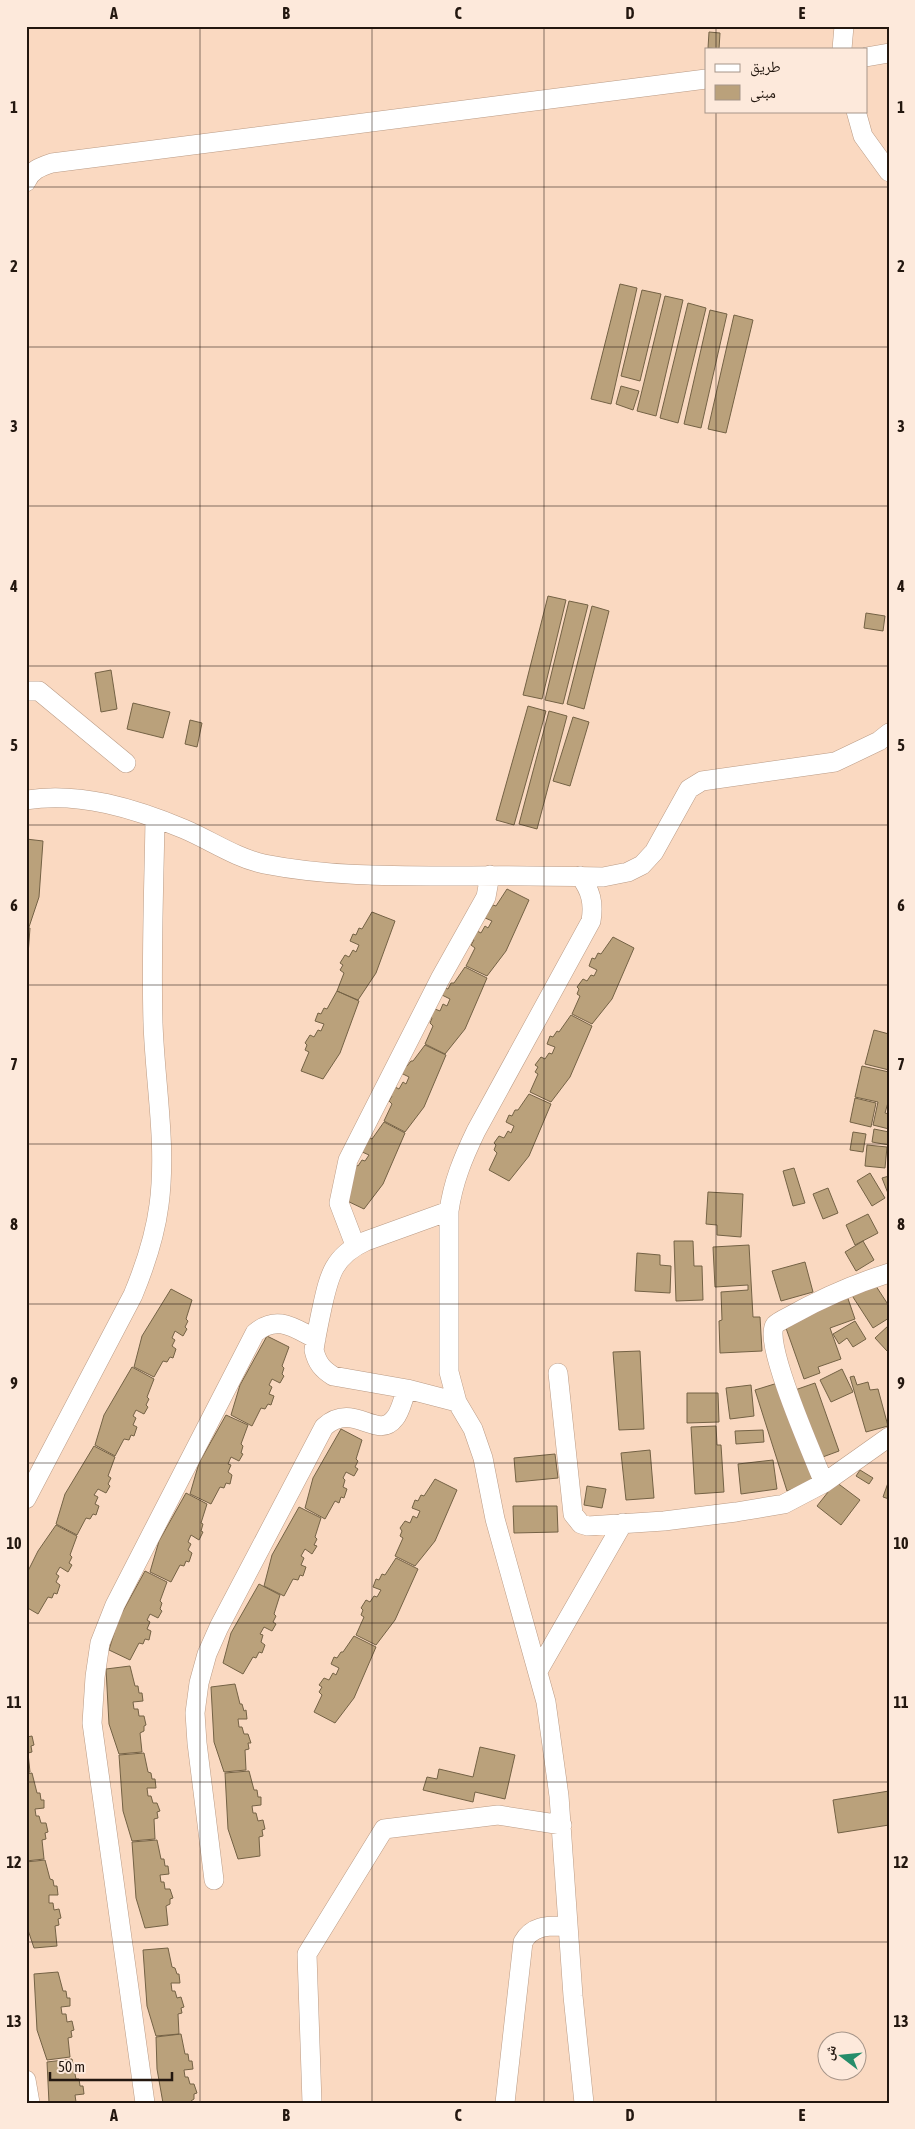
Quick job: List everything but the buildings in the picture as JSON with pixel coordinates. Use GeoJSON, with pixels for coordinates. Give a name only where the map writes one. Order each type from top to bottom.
{"type":"FeatureCollection","features":[{"type":"Feature","properties":{"kind":"street"},"geometry":{"type":"LineString","coordinates":[[842,48],[844,26]]}},
{"type":"Feature","properties":{"kind":"street"},"geometry":{"type":"LineString","coordinates":[[868,57],[889,53]]}},
{"type":"Feature","properties":{"kind":"street"},"geometry":{"type":"LineString","coordinates":[[26,182],[29,175],[39,167],[52,162],[705,79]]}},
{"type":"Feature","properties":{"kind":"street"},"geometry":{"type":"LineString","coordinates":[[856,112],[863,136],[889,172]]}},
{"type":"Feature","properties":{"kind":"street"},"geometry":{"type":"LineString","coordinates":[[26,691],[39,691],[126,763]]}},
{"type":"Feature","properties":{"kind":"street"},"geometry":{"type":"LineString","coordinates":[[26,800],[46,797],[78,799],[116,806],[184,829],[261,863],[314,872],[375,876],[490,875],[603,877],[628,872],[642,865],[654,852],[689,789],[702,781],[835,762],[879,741],[889,733]]}},
{"type":"Feature","properties":{"kind":"street"},"geometry":{"type":"LineString","coordinates":[[26,1499],[133,1295],[145,1266],[160,1204],[162,1172],[153,1023],[155,819]]}},
{"type":"Feature","properties":{"kind":"street"},"geometry":{"type":"LineString","coordinates":[[356,1245],[340,1203],[348,1160],[440,978],[486,897],[490,875]]}},
{"type":"Feature","properties":{"kind":"street"},"geometry":{"type":"LineString","coordinates":[[580,876],[588,886],[592,897],[591,921],[460,1162],[452,1189],[449,1211],[447,1356],[448,1372],[457,1402],[473,1429],[483,1458],[495,1519],[546,1702],[562,1825],[567,1926],[584,2103]]}},
{"type":"Feature","properties":{"kind":"street"},"geometry":{"type":"LineString","coordinates":[[449,1211],[356,1245],[339,1260],[332,1269],[328,1280],[314,1350],[317,1361],[323,1370],[333,1376],[406,1389],[457,1402]]}},
{"type":"Feature","properties":{"kind":"street"},"geometry":{"type":"LineString","coordinates":[[824,1483],[775,1356],[772,1333],[775,1325],[804,1308],[860,1282],[889,1272]]}},
{"type":"Feature","properties":{"kind":"street"},"geometry":{"type":"LineString","coordinates":[[145,2103],[92,1722],[95,1677],[100,1644],[115,1604],[255,1334],[269,1324],[278,1323],[286,1324],[316,1339]]}},
{"type":"Feature","properties":{"kind":"street"},"geometry":{"type":"LineString","coordinates":[[558,1374],[573,1514],[581,1524],[588,1526],[664,1521],[784,1504],[824,1483],[889,1437]]}},
{"type":"Feature","properties":{"kind":"street"},"geometry":{"type":"LineString","coordinates":[[214,1880],[195,1713],[199,1683],[207,1654],[219,1626],[324,1427],[331,1420],[341,1416],[350,1416],[378,1426],[387,1424],[395,1419],[406,1389]]}},
{"type":"Feature","properties":{"kind":"street"},"geometry":{"type":"LineString","coordinates":[[538,1671],[623,1524]]}},
{"type":"Feature","properties":{"kind":"street"},"geometry":{"type":"LineString","coordinates":[[312,2103],[307,1954],[384,1829],[498,1815],[562,1825]]}},
{"type":"Feature","properties":{"kind":"street"},"geometry":{"type":"LineString","coordinates":[[506,2103],[523,1942],[526,1936],[536,1929],[567,1926]]}},
{"type":"Feature","properties":{"kind":"street"},"geometry":{"type":"LineString","coordinates":[[26,2080],[30,2103]]}}]}
